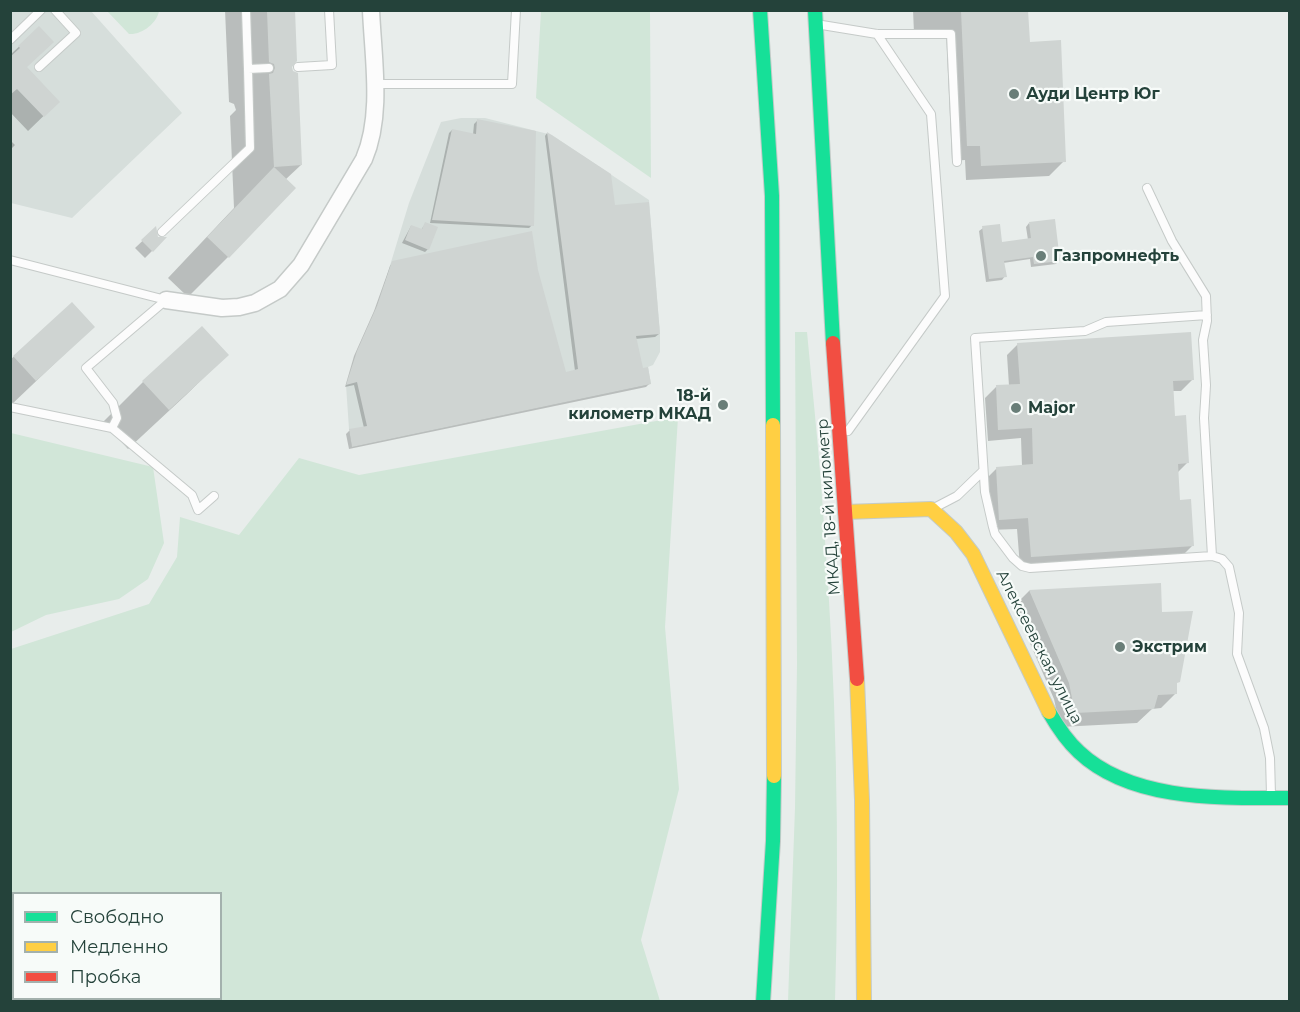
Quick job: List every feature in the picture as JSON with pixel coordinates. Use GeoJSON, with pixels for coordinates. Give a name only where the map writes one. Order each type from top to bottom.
{"type":"FeatureCollection","features":[{"type":"Feature","properties":{"kind":"main road"},"geometry":{"type":"LineString","coordinates":[[760,10],[772,195],[775,646],[773,841],[763,1002]]}},
{"type":"Feature","properties":{"kind":"main road","name":"МКАД, 18-й километр"},"geometry":{"type":"LineString","coordinates":[[815,17],[833,340],[857,675],[862,800],[864,1002]]}},
{"type":"Feature","properties":{"kind":"main road"},"geometry":{"type":"LineString","coordinates":[[845,512],[931,509]]}},
{"type":"Feature","properties":{"kind":"main road","name":"Алексеевская улица"},"geometry":{"type":"LineString","coordinates":[[931,509],[954,528],[968,545],[1051,716],[1069,742],[1083,756],[1116,776],[1154,789],[1198,796],[1290,798]]}},
{"type":"Feature","properties":{"kind":"street"},"geometry":{"type":"LineString","coordinates":[[166,300],[222,308],[255,303],[280,290],[301,265],[364,159],[370,144],[374,128],[371,10]]}},
{"type":"Feature","properties":{"kind":"lane"},"geometry":{"type":"LineString","coordinates":[[10,40],[41,10]]}},
{"type":"Feature","properties":{"kind":"lane"},"geometry":{"type":"LineString","coordinates":[[39,67],[76,33],[55,10]]}},
{"type":"Feature","properties":{"kind":"lane"},"geometry":{"type":"LineString","coordinates":[[162,232],[250,148],[246,10]]}},
{"type":"Feature","properties":{"kind":"lane"},"geometry":{"type":"LineString","coordinates":[[298,67],[332,65],[329,10]]}},
{"type":"Feature","properties":{"kind":"lane"},"geometry":{"type":"LineString","coordinates":[[374,84],[512,84],[516,10]]}},
{"type":"Feature","properties":{"kind":"lane"},"geometry":{"type":"LineString","coordinates":[[815,17],[877,34],[951,34],[957,162]]}},
{"type":"Feature","properties":{"kind":"lane"},"geometry":{"type":"LineString","coordinates":[[841,441],[945,296],[931,114],[877,34]]}},
{"type":"Feature","properties":{"kind":"lane"},"geometry":{"type":"LineString","coordinates":[[248,69],[269,68]]}},
{"type":"Feature","properties":{"kind":"lane"},"geometry":{"type":"LineString","coordinates":[[1147,188],[1172,241],[1206,297],[1207,315],[1203,340],[1206,385],[1204,418],[1212,556]]}},
{"type":"Feature","properties":{"kind":"lane"},"geometry":{"type":"LineString","coordinates":[[10,260],[166,300]]}},
{"type":"Feature","properties":{"kind":"lane"},"geometry":{"type":"LineString","coordinates":[[112,429],[117,418],[113,403],[86,368],[166,300]]}},
{"type":"Feature","properties":{"kind":"lane"},"geometry":{"type":"LineString","coordinates":[[1207,315],[1106,322],[1085,331],[975,338],[985,492],[996,534],[1013,558],[1022,566],[1030,568],[1212,556],[1222,560],[1229,567],[1239,613],[1237,654],[1264,728],[1271,769],[1271,798]]}},
{"type":"Feature","properties":{"kind":"lane"},"geometry":{"type":"LineString","coordinates":[[10,407],[112,429],[192,495],[198,510],[214,496]]}},
{"type":"Feature","properties":{"kind":"lane"},"geometry":{"type":"LineString","coordinates":[[931,509],[957,496],[983,471]]}},
{"type":"Feature","properties":{"kind":"shaded area"},"geometry":{"type":"Polygon","coordinates":[[[11,11],[91,11],[182,113],[72,218],[11,203],[11,11]]]}},
{"type":"Feature","properties":{"kind":"shaded area"},"geometry":{"type":"Polygon","coordinates":[[[461,118],[485,118],[552,135],[649,200],[660,334],[660,352],[653,365],[648,367],[651,384],[352,447],[346,385],[378,305],[409,203],[441,122],[461,118]]]}},
{"type":"Feature","properties":{"kind":"green space"},"geometry":{"type":"Polygon","coordinates":[[[107,11],[159,11],[155,20],[148,27],[139,33],[129,34],[107,11]]]}},
{"type":"Feature","properties":{"kind":"green space"},"geometry":{"type":"Polygon","coordinates":[[[541,11],[650,11],[651,178],[536,98],[541,11]]]}},
{"type":"Feature","properties":{"kind":"green space"},"geometry":{"type":"Polygon","coordinates":[[[795,332],[807,332],[828,585],[837,823],[835,1001],[788,1001],[795,808],[797,664],[795,332]]]}},
{"type":"Feature","properties":{"kind":"green space"},"geometry":{"type":"Polygon","coordinates":[[[678,417],[665,627],[679,789],[641,940],[660,1001],[130,1002],[120,1000],[222,1000],[222,892],[12,892],[11,968],[11,649],[149,604],[177,557],[180,517],[239,535],[299,458],[359,475],[678,417]]]}},
{"type":"Feature","properties":{"kind":"green space"},"geometry":{"type":"Polygon","coordinates":[[[11,433],[153,467],[164,543],[148,579],[119,599],[46,615],[11,632],[11,433]]]}},
{"type":"Feature","properties":{"kind":"building"},"geometry":{"type":"Polygon","coordinates":[[[267,10],[295,10],[297,61],[292,67],[293,71],[298,73],[302,165],[274,167],[269,74],[273,73],[275,68],[274,64],[269,62],[267,10]]]}},
{"type":"Feature","properties":{"kind":"building","name":"Ауди Центр Юг"},"geometry":{"type":"Polygon","coordinates":[[[961,10],[1028,10],[1030,42],[1061,40],[1066,162],[981,166],[980,146],[967,146],[961,10]]]}},
{"type":"Feature","properties":{"kind":"building"},"geometry":{"type":"Polygon","coordinates":[[[39,26],[54,42],[27,67],[60,102],[44,117],[17,89],[10,95],[10,57],[39,26]]]}},
{"type":"Feature","properties":{"kind":"building"},"geometry":{"type":"Polygon","coordinates":[[[477,119],[536,131],[534,226],[432,220],[452,129],[476,134],[477,119]]]}},
{"type":"Feature","properties":{"kind":"building"},"geometry":{"type":"Polygon","coordinates":[[[547,132],[611,174],[615,205],[649,202],[660,334],[636,336],[643,368],[648,367],[651,384],[352,447],[349,429],[367,426],[357,382],[346,385],[392,261],[532,231],[538,270],[566,372],[578,369],[547,132]]]}},
{"type":"Feature","properties":{"kind":"building"},"geometry":{"type":"Polygon","coordinates":[[[274,167],[296,188],[229,258],[207,237],[274,167]]]}},
{"type":"Feature","properties":{"kind":"building"},"geometry":{"type":"Polygon","coordinates":[[[1055,219],[1060,261],[1034,264],[1033,257],[1004,261],[1007,277],[989,279],[982,226],[1000,224],[1002,242],[1031,238],[1029,222],[1055,219]]]}},
{"type":"Feature","properties":{"kind":"building"},"geometry":{"type":"Polygon","coordinates":[[[425,222],[438,227],[429,250],[405,240],[411,225],[422,229],[425,222]]]}},
{"type":"Feature","properties":{"kind":"building"},"geometry":{"type":"Polygon","coordinates":[[[156,226],[158,237],[167,237],[153,252],[141,240],[156,226]]]}},
{"type":"Feature","properties":{"kind":"building"},"geometry":{"type":"Polygon","coordinates":[[[72,302],[95,327],[36,381],[13,356],[72,302]]]}},
{"type":"Feature","properties":{"kind":"building"},"geometry":{"type":"Polygon","coordinates":[[[202,326],[229,355],[169,410],[142,381],[202,326]]]}},
{"type":"Feature","properties":{"kind":"building"},"geometry":{"type":"Polygon","coordinates":[[[1191,332],[1194,380],[1173,381],[1175,416],[1186,415],[1189,463],[1178,464],[1180,500],[1191,499],[1194,546],[1031,557],[1028,518],[999,520],[996,467],[1033,464],[1032,428],[998,430],[996,385],[1020,384],[1017,343],[1191,332]]]}},
{"type":"Feature","properties":{"kind":"building","name":"Экстрим"},"geometry":{"type":"Polygon","coordinates":[[[1161,583],[1162,612],[1193,611],[1180,682],[1177,683],[1177,694],[1158,695],[1154,709],[1075,713],[1069,683],[1029,590],[1161,583]]]}},
{"type":"Feature","properties":{"kind":"traffic: fast"},"geometry":{"type":"LineString","coordinates":[[760,10],[772,196],[773,425]]}},
{"type":"Feature","properties":{"kind":"traffic: fast"},"geometry":{"type":"LineString","coordinates":[[815,10],[833,343]]}},
{"type":"Feature","properties":{"kind":"traffic: fast"},"geometry":{"type":"LineString","coordinates":[[1049,712],[1062,733],[1079,752],[1101,768],[1125,780],[1151,789],[1179,794],[1208,797],[1290,798]]}},
{"type":"Feature","properties":{"kind":"traffic: fast"},"geometry":{"type":"LineString","coordinates":[[763,1002],[773,841],[774,776]]}},
{"type":"Feature","properties":{"kind":"traffic: slow"},"geometry":{"type":"LineString","coordinates":[[773,425],[774,776]]}},
{"type":"Feature","properties":{"kind":"traffic: slow"},"geometry":{"type":"LineString","coordinates":[[845,512],[931,509],[956,532],[973,554],[1049,712]]}},
{"type":"Feature","properties":{"kind":"traffic: slow"},"geometry":{"type":"LineString","coordinates":[[857,679],[862,800],[864,1002]]}},
{"type":"Feature","properties":{"kind":"traffic: jam"},"geometry":{"type":"LineString","coordinates":[[833,343],[857,679]]}},
{"type":"Feature","properties":{"kind":"place","name":"Ауди Центр Юг"},"geometry":{"type":"Point","coordinates":[1014,94]}},
{"type":"Feature","properties":{"kind":"place","name":"Газпромнефть"},"geometry":{"type":"Point","coordinates":[1041,256]}},
{"type":"Feature","properties":{"kind":"place","name":"18-й километр МКАД"},"geometry":{"type":"Point","coordinates":[723,405]}},
{"type":"Feature","properties":{"kind":"place","name":"Major"},"geometry":{"type":"Point","coordinates":[1016,408]}},
{"type":"Feature","properties":{"kind":"place","name":"Экстрим"},"geometry":{"type":"Point","coordinates":[1120,647]}}]}
